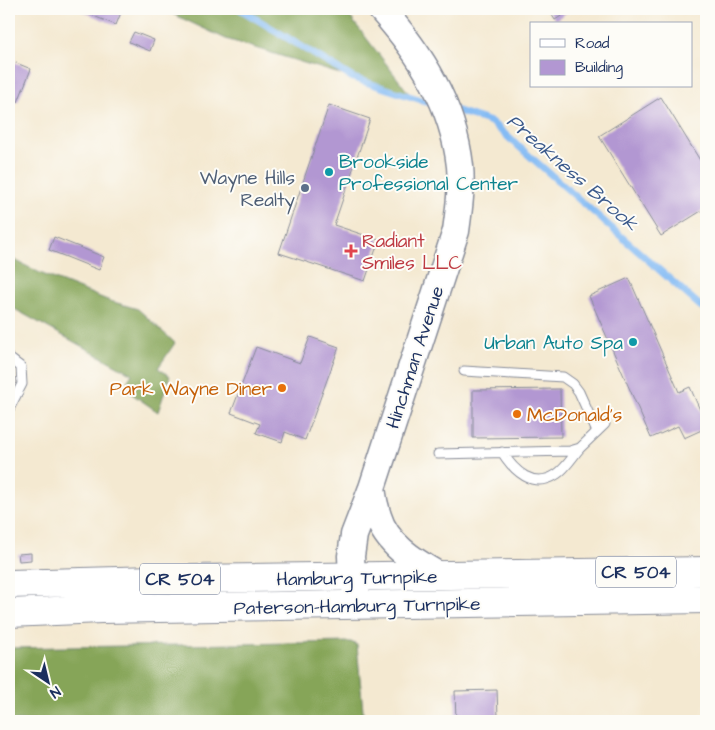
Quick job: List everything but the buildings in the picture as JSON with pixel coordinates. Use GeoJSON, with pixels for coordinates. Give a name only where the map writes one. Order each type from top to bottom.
{"type":"FeatureCollection","features":[{"type":"Feature","properties":{"kind":"main road","name":"Hamburg Turnpike"},"geometry":{"type":"LineString","coordinates":[[9,584],[191,579],[706,571]]}},
{"type":"Feature","properties":{"kind":"main road","name":"Paterson-Hamburg Turnpike"},"geometry":{"type":"LineString","coordinates":[[9,613],[101,609],[706,599]]}},
{"type":"Feature","properties":{"kind":"street","name":"Hinchman Avenue"},"geometry":{"type":"LineString","coordinates":[[360,605],[352,577],[351,556],[354,535],[372,488],[456,230],[460,199],[460,166],[446,111],[425,65],[404,35],[381,9]]}},
{"type":"Feature","properties":{"kind":"street","name":"Hinchman Avenue"},"geometry":{"type":"LineString","coordinates":[[372,488],[378,518],[388,535],[409,558],[438,576]]}},
{"type":"Feature","properties":{"kind":"lane"},"geometry":{"type":"LineString","coordinates":[[9,358],[21,367],[22,379],[22,384],[9,409]]}},
{"type":"Feature","properties":{"kind":"lane"},"geometry":{"type":"LineString","coordinates":[[464,371],[563,377],[573,384],[579,392],[597,432]]}},
{"type":"Feature","properties":{"kind":"lane"},"geometry":{"type":"LineString","coordinates":[[502,452],[518,473],[527,478],[547,478],[558,474],[580,448],[605,424]]}},
{"type":"Feature","properties":{"kind":"lane"},"geometry":{"type":"LineString","coordinates":[[438,454],[570,451],[580,448]]}},
{"type":"Feature","properties":{"kind":"green space"},"geometry":{"type":"Polygon","coordinates":[[[162,9],[344,9],[411,96],[226,39],[162,9]]]}},
{"type":"Feature","properties":{"kind":"green space"},"geometry":{"type":"Polygon","coordinates":[[[9,257],[40,273],[110,301],[138,309],[175,343],[158,368],[170,376],[158,412],[123,388],[132,374],[9,306],[9,257]]]}},
{"type":"Feature","properties":{"kind":"green space"},"geometry":{"type":"Polygon","coordinates":[[[351,642],[357,645],[364,721],[9,721],[9,648],[351,642]]]}},
{"type":"Feature","properties":{"kind":"waterway","name":"Preakness Brook"},"geometry":{"type":"LineString","coordinates":[[240,9],[353,78],[437,105]]}},
{"type":"Feature","properties":{"kind":"waterway","name":"Preakness Brook"},"geometry":{"type":"LineString","coordinates":[[452,109],[491,122],[706,311]]}},
{"type":"Feature","properties":{"kind":"place","name":"Brookside Professional Center"},"geometry":{"type":"Point","coordinates":[329,172]}},
{"type":"Feature","properties":{"kind":"place","name":"Wayne Hills Realty"},"geometry":{"type":"Point","coordinates":[305,188]}},
{"type":"Feature","properties":{"kind":"place","name":"Radiant Smiles LLC"},"geometry":{"type":"Point","coordinates":[351,251]}},
{"type":"Feature","properties":{"kind":"place","name":"Urban Auto Spa"},"geometry":{"type":"Point","coordinates":[633,342]}},
{"type":"Feature","properties":{"kind":"place","name":"Park Wayne Diner"},"geometry":{"type":"Point","coordinates":[282,388]}},
{"type":"Feature","properties":{"kind":"place","name":"McDonald's"},"geometry":{"type":"Point","coordinates":[517,414]}}]}
